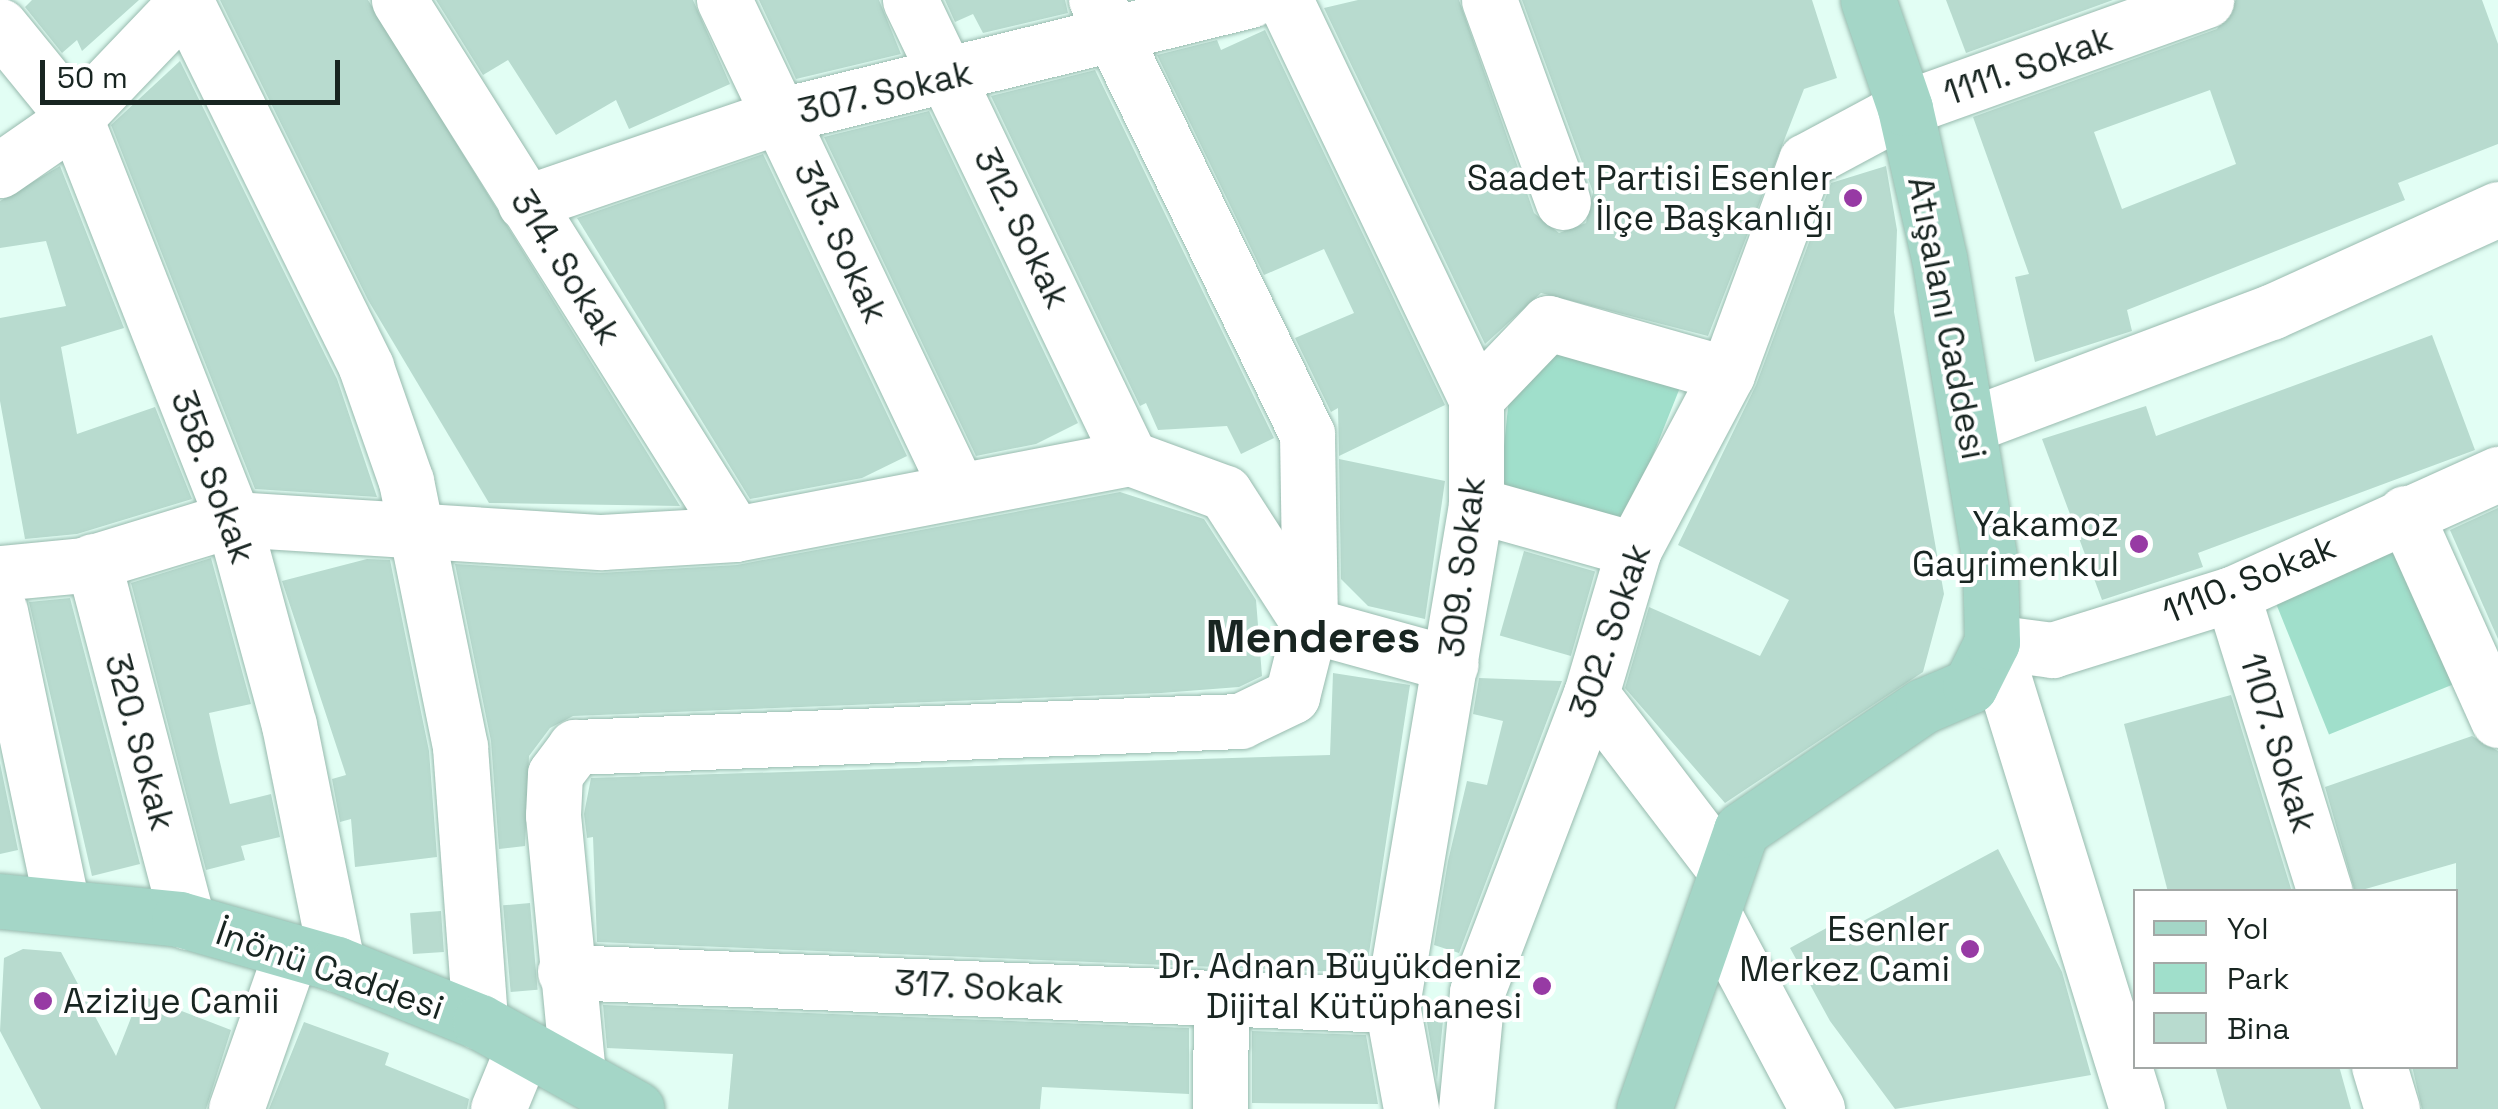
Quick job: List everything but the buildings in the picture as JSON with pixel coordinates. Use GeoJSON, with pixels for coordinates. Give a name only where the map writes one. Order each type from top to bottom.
{"type":"FeatureCollection","features":[{"type":"Feature","properties":{"kind":"main road","name":"Atışalanı Caddesi"},"geometry":{"type":"LineString","coordinates":[[1868,0],[1905,108],[1970,425],[1990,562],[1992,642]]}},
{"type":"Feature","properties":{"kind":"main road"},"geometry":{"type":"LineString","coordinates":[[1644,1109],[1741,830],[1923,706],[1970,686],[1992,642]]}},
{"type":"Feature","properties":{"kind":"main road","name":"İnönü Caddesi"},"geometry":{"type":"LineString","coordinates":[[0,901],[61,901],[188,922],[314,959],[502,1035],[638,1109]]}},
{"type":"Feature","properties":{"kind":"street","name":"314. Sokak"},"geometry":{"type":"LineString","coordinates":[[399,0],[735,534]]}},
{"type":"Feature","properties":{"kind":"street","name":"313. Sokak"},"geometry":{"type":"LineString","coordinates":[[724,0],[956,486]]}},
{"type":"Feature","properties":{"kind":"street","name":"312. Sokak"},"geometry":{"type":"LineString","coordinates":[[910,0],[1130,458]]}},
{"type":"Feature","properties":{"kind":"street","name":"307. Sokak"},"geometry":{"type":"LineString","coordinates":[[525,202],[782,115],[946,79],[1105,19],[1250,0]]}},
{"type":"Feature","properties":{"kind":"street","name":"309. Sokak"},"geometry":{"type":"LineString","coordinates":[[1285,0],[1476,398],[1476,505],[1392,1005],[1411,1109]]}},
{"type":"Feature","properties":{"kind":"street"},"geometry":{"type":"LineString","coordinates":[[1488,0],[1563,202]]}},
{"type":"Feature","properties":{"kind":"street","name":"1111. Sokak"},"geometry":{"type":"LineString","coordinates":[[1905,108],[2206,0]]}},
{"type":"Feature","properties":{"kind":"street"},"geometry":{"type":"LineString","coordinates":[[0,170],[75,118],[185,1],[366,367],[406,482],[412,531],[460,747],[502,1035],[498,1109]]}},
{"type":"Feature","properties":{"kind":"street"},"geometry":{"type":"LineString","coordinates":[[578,1075],[565,972],[555,774],[575,747],[1240,720],[1292,696],[1310,625],[1307,434],[1105,19]]}},
{"type":"Feature","properties":{"kind":"street","name":"358. Sokak"},"geometry":{"type":"LineString","coordinates":[[0,26],[75,118],[232,519],[289,725],[314,959]]}},
{"type":"Feature","properties":{"kind":"street","name":"302. Sokak"},"geometry":{"type":"LineString","coordinates":[[1466,1109],[1477,992],[1591,694],[1634,549],[1727,374],[1806,161],[1905,108]]}},
{"type":"Feature","properties":{"kind":"street"},"geometry":{"type":"LineString","coordinates":[[1970,425],[2271,312],[2498,209]]}},
{"type":"Feature","properties":{"kind":"street"},"geometry":{"type":"LineString","coordinates":[[1476,398],[1548,323],[1727,374]]}},
{"type":"Feature","properties":{"kind":"street"},"geometry":{"type":"LineString","coordinates":[[0,573],[93,561],[232,519],[602,542],[735,534],[956,486],[1130,458],[1225,494],[1310,625],[1450,664]]}},
{"type":"Feature","properties":{"kind":"street","name":"1110. Sokak"},"geometry":{"type":"LineString","coordinates":[[1992,642],[2052,650],[2232,594],[2498,474]]}},
{"type":"Feature","properties":{"kind":"street"},"geometry":{"type":"LineString","coordinates":[[1476,505],[1634,549]]}},
{"type":"Feature","properties":{"kind":"street"},"geometry":{"type":"LineString","coordinates":[[2405,513],[2497,714]]}},
{"type":"Feature","properties":{"kind":"street","name":"320. Sokak"},"geometry":{"type":"LineString","coordinates":[[93,561],[188,922]]}},
{"type":"Feature","properties":{"kind":"street","name":"1107. Sokak"},"geometry":{"type":"LineString","coordinates":[[2232,594],[2324,889]]}},
{"type":"Feature","properties":{"kind":"street"},"geometry":{"type":"LineString","coordinates":[[0,611],[61,901]]}},
{"type":"Feature","properties":{"kind":"street"},"geometry":{"type":"LineString","coordinates":[[1992,642],[2137,1109]]}},
{"type":"Feature","properties":{"kind":"street"},"geometry":{"type":"LineString","coordinates":[[1591,694],[1718,890],[1817,1109]]}},
{"type":"Feature","properties":{"kind":"street"},"geometry":{"type":"LineString","coordinates":[[236,1109],[314,959]]}},
{"type":"Feature","properties":{"kind":"street","name":"317. Sokak"},"geometry":{"type":"LineString","coordinates":[[565,972],[1392,1005]]}},
{"type":"Feature","properties":{"kind":"street"},"geometry":{"type":"LineString","coordinates":[[1220,1109],[1221,998]]}},
{"type":"Feature","properties":{"kind":"street"},"geometry":{"type":"LineString","coordinates":[[2380,1069],[2392,1109]]}},
{"type":"Feature","properties":{"kind":"green space"},"geometry":{"type":"Polygon","coordinates":[[[1567,337],[1681,385],[1627,520],[1500,485],[1511,378],[1567,337]]]}},
{"type":"Feature","properties":{"kind":"green space"},"geometry":{"type":"Polygon","coordinates":[[[2405,541],[2462,681],[2329,735],[2272,595],[2405,541]]]}},
{"type":"Feature","properties":{"kind":"place","name":"Saadet Partisi Esenler İlçe Başkanlığı"},"geometry":{"type":"Point","coordinates":[1853,198]}},
{"type":"Feature","properties":{"kind":"place","name":"Yakamoz Gayrimenkul"},"geometry":{"type":"Point","coordinates":[2139,544]}},
{"type":"Feature","properties":{"kind":"place","name":"Esenler Merkez Cami"},"geometry":{"type":"Point","coordinates":[1970,949]}},
{"type":"Feature","properties":{"kind":"place","name":"Dr. Adnan Büyükdeniz Dijital Kütüphanesi"},"geometry":{"type":"Point","coordinates":[1542,986]}},
{"type":"Feature","properties":{"kind":"place","name":"Aziziye Camii"},"geometry":{"type":"Point","coordinates":[43,1001]}},
{"type":"Feature","properties":{"kind":"district","name":"Menderes"},"geometry":{"type":"Point","coordinates":[1313,637]}}]}
